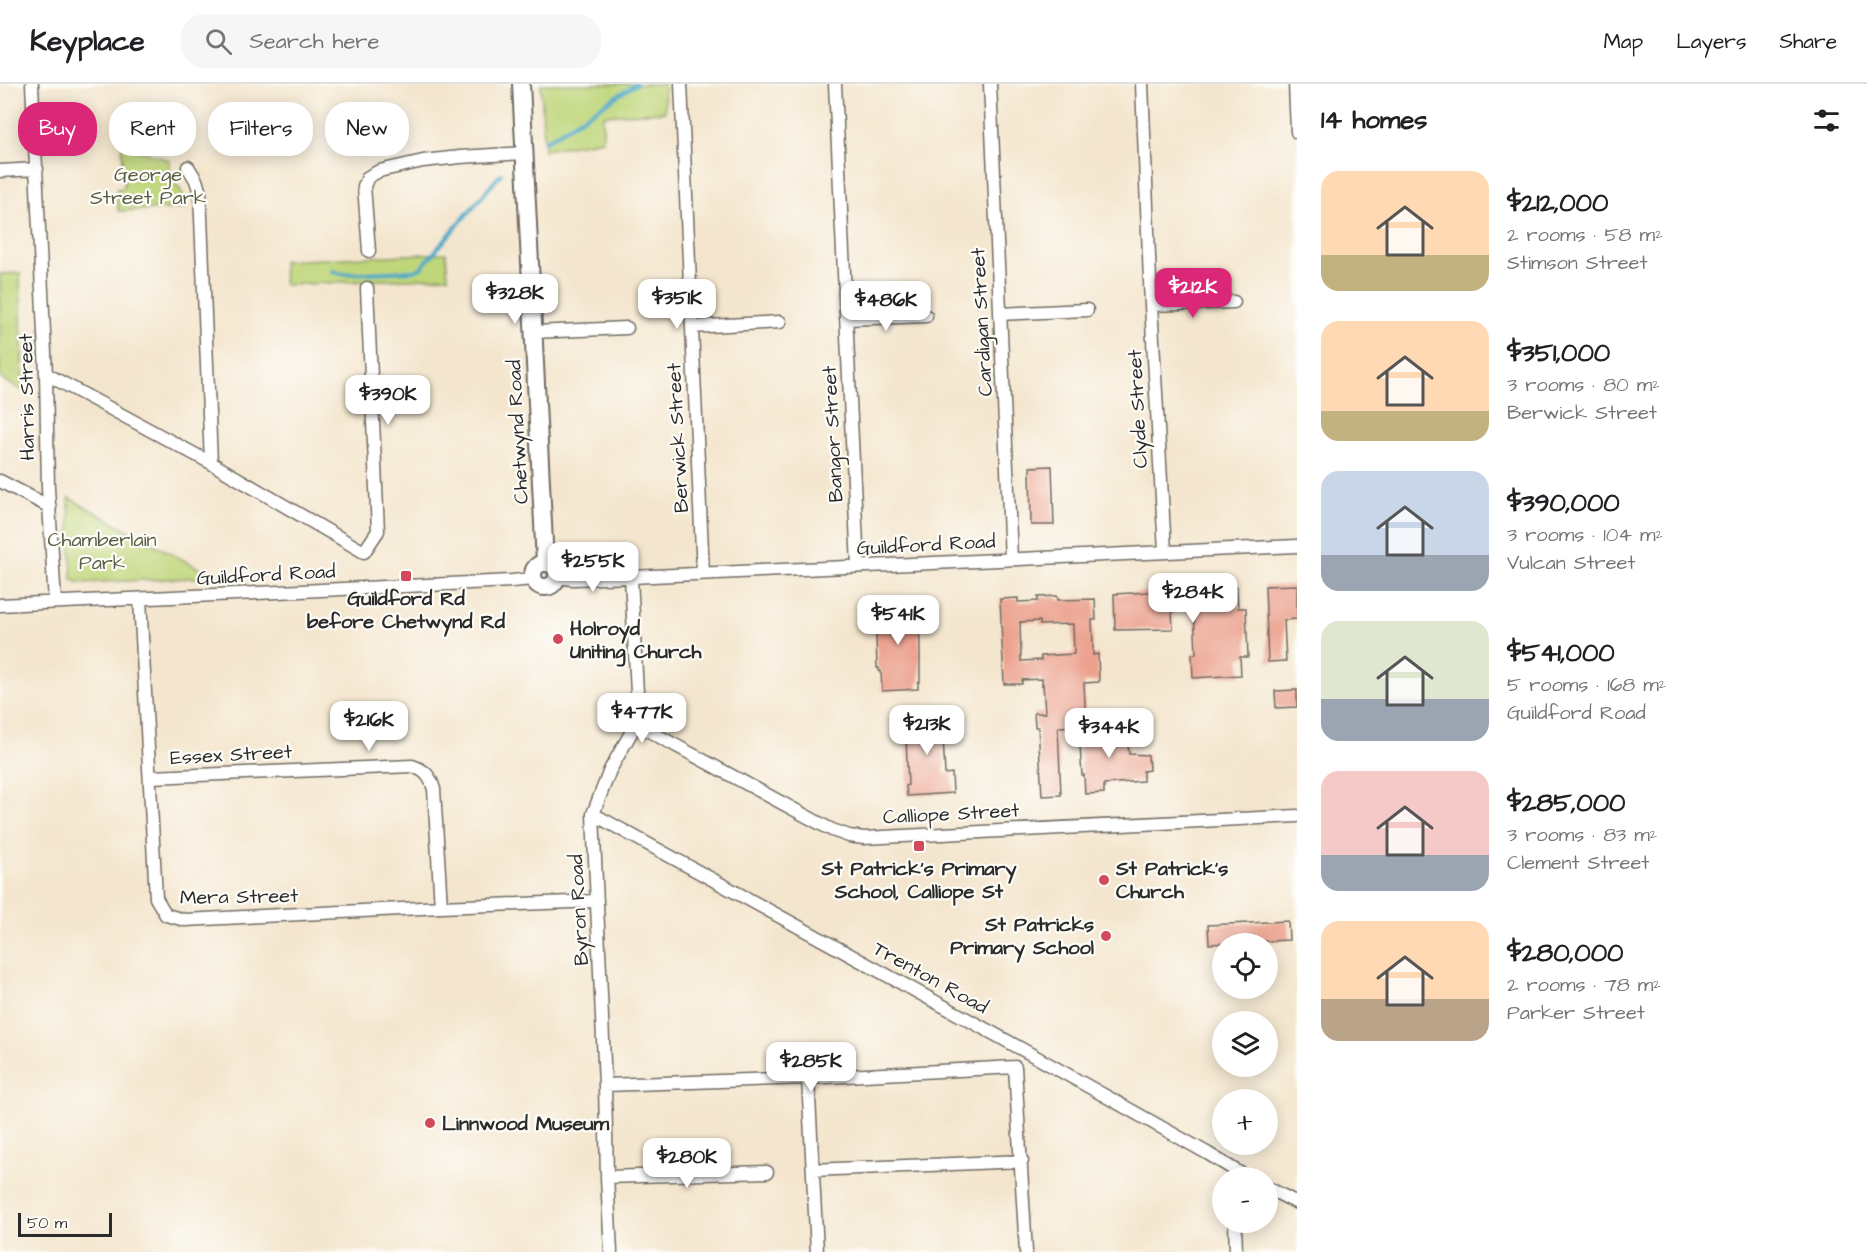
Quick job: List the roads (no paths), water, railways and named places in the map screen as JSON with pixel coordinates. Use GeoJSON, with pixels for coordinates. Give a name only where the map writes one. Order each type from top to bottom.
{"type":"FeatureCollection","features":[{"type":"Feature","properties":{"kind":"street","name":"Harris Street"},"geometry":{"type":"LineString","coordinates":[[32,84],[46,374],[47,468],[55,602]]}},
{"type":"Feature","properties":{"kind":"street","name":"Chetwynd Road"},"geometry":{"type":"LineString","coordinates":[[521,84],[545,563]]}},
{"type":"Feature","properties":{"kind":"street","name":"Berwick Street"},"geometry":{"type":"LineString","coordinates":[[681,84],[703,573]]}},
{"type":"Feature","properties":{"kind":"street","name":"Bangor Street"},"geometry":{"type":"LineString","coordinates":[[835,84],[858,566]]}},
{"type":"Feature","properties":{"kind":"street","name":"Cardigan Street"},"geometry":{"type":"LineString","coordinates":[[990,84],[1011,559]]}},
{"type":"Feature","properties":{"kind":"street","name":"Clyde Street"},"geometry":{"type":"LineString","coordinates":[[1142,84],[1151,305],[1165,551]]}},
{"type":"Feature","properties":{"kind":"street"},"geometry":{"type":"LineString","coordinates":[[1295,84],[1297,132]]}},
{"type":"Feature","properties":{"kind":"street"},"geometry":{"type":"LineString","coordinates":[[369,251],[364,186],[368,177],[379,171],[423,161],[524,153]]}},
{"type":"Feature","properties":{"kind":"street"},"geometry":{"type":"LineString","coordinates":[[188,167],[196,180],[200,193],[211,463]]}},
{"type":"Feature","properties":{"kind":"street"},"geometry":{"type":"LineString","coordinates":[[0,171],[37,169]]}},
{"type":"Feature","properties":{"kind":"street"},"geometry":{"type":"LineString","coordinates":[[46,374],[211,463],[364,552],[378,531],[367,288]]}},
{"type":"Feature","properties":{"kind":"street"},"geometry":{"type":"LineString","coordinates":[[1151,305],[1234,302]]}},
{"type":"Feature","properties":{"kind":"street"},"geometry":{"type":"LineString","coordinates":[[1000,314],[1087,310]]}},
{"type":"Feature","properties":{"kind":"street"},"geometry":{"type":"LineString","coordinates":[[846,319],[926,316]]}},
{"type":"Feature","properties":{"kind":"street"},"geometry":{"type":"LineString","coordinates":[[692,327],[780,322]]}},
{"type":"Feature","properties":{"kind":"street"},"geometry":{"type":"LineString","coordinates":[[533,332],[627,327]]}},
{"type":"Feature","properties":{"kind":"street"},"geometry":{"type":"LineString","coordinates":[[0,481],[50,507]]}},
{"type":"Feature","properties":{"kind":"street","name":"Guildford Road"},"geometry":{"type":"LineString","coordinates":[[556,577],[573,579],[631,577],[1297,546]]}},
{"type":"Feature","properties":{"kind":"street"},"geometry":{"type":"LineString","coordinates":[[545,563],[552,566],[556,577],[553,584],[538,585],[533,579],[533,571],[545,563]]}},
{"type":"Feature","properties":{"kind":"street","name":"Byron Road"},"geometry":{"type":"LineString","coordinates":[[610,1252],[605,1086],[592,814],[610,770],[636,724],[637,693],[631,577]]}},
{"type":"Feature","properties":{"kind":"street","name":"Guildford Road"},"geometry":{"type":"LineString","coordinates":[[0,605],[533,579]]}},
{"type":"Feature","properties":{"kind":"street","name":"Mera Street"},"geometry":{"type":"LineString","coordinates":[[140,599],[156,898],[166,915],[185,920],[597,901]]}},
{"type":"Feature","properties":{"kind":"street","name":"Calliope Street"},"geometry":{"type":"LineString","coordinates":[[636,724],[832,830],[849,836],[864,838],[1297,816]]}},
{"type":"Feature","properties":{"kind":"street","name":"Essex Street"},"geometry":{"type":"LineString","coordinates":[[151,777],[412,766],[423,769],[431,778],[434,789],[441,907]]}},
{"type":"Feature","properties":{"kind":"street","name":"Trenton Road"},"geometry":{"type":"LineString","coordinates":[[592,814],[1027,1052],[1207,1153],[1225,1167]]}},
{"type":"Feature","properties":{"kind":"street"},"geometry":{"type":"LineString","coordinates":[[1026,1252],[1015,1067],[1027,1052]]}},
{"type":"Feature","properties":{"kind":"street"},"geometry":{"type":"LineString","coordinates":[[605,1086],[1015,1067]]}},
{"type":"Feature","properties":{"kind":"street"},"geometry":{"type":"LineString","coordinates":[[808,1078],[817,1252]]}},
{"type":"Feature","properties":{"kind":"street"},"geometry":{"type":"LineString","coordinates":[[813,1170],[1022,1161]]}},
{"type":"Feature","properties":{"kind":"street"},"geometry":{"type":"LineString","coordinates":[[607,1177],[767,1172]]}},
{"type":"Feature","properties":{"kind":"street"},"geometry":{"type":"LineString","coordinates":[[1278,1193],[1297,1203]]}},
{"type":"Feature","properties":{"kind":"street"},"geometry":{"type":"LineString","coordinates":[[1235,1233],[1236,1252]]}},
{"type":"Feature","properties":{"kind":"waterway"},"geometry":{"type":"LineString","coordinates":[[544,142],[636,84]]}},
{"type":"Feature","properties":{"kind":"waterway"},"geometry":{"type":"LineString","coordinates":[[332,271],[342,274],[414,271],[421,268],[501,174]]}},
{"type":"Feature","properties":{"kind":"place","name":"Guildford Rd before Chetwynd Rd"},"geometry":{"type":"Point","coordinates":[406,576]}},
{"type":"Feature","properties":{"kind":"place","name":"Holroyd Uniting Church"},"geometry":{"type":"Point","coordinates":[558,639]}},
{"type":"Feature","properties":{"kind":"place","name":"St Patrick's Primary School, Calliope St"},"geometry":{"type":"Point","coordinates":[919,846]}},
{"type":"Feature","properties":{"kind":"place","name":"St Patrick's Church"},"geometry":{"type":"Point","coordinates":[1104,880]}},
{"type":"Feature","properties":{"kind":"place","name":"St Patricks Primary School"},"geometry":{"type":"Point","coordinates":[1106,936]}},
{"type":"Feature","properties":{"kind":"place","name":"Linnwood Museum"},"geometry":{"type":"Point","coordinates":[430,1123]}},
{"type":"Feature","properties":{"kind":"park label","name":"George Street Park"},"geometry":{"type":"Point","coordinates":[148,186]}},
{"type":"Feature","properties":{"kind":"park label","name":"Chamberlain Park"},"geometry":{"type":"Point","coordinates":[102,550]}}]}
